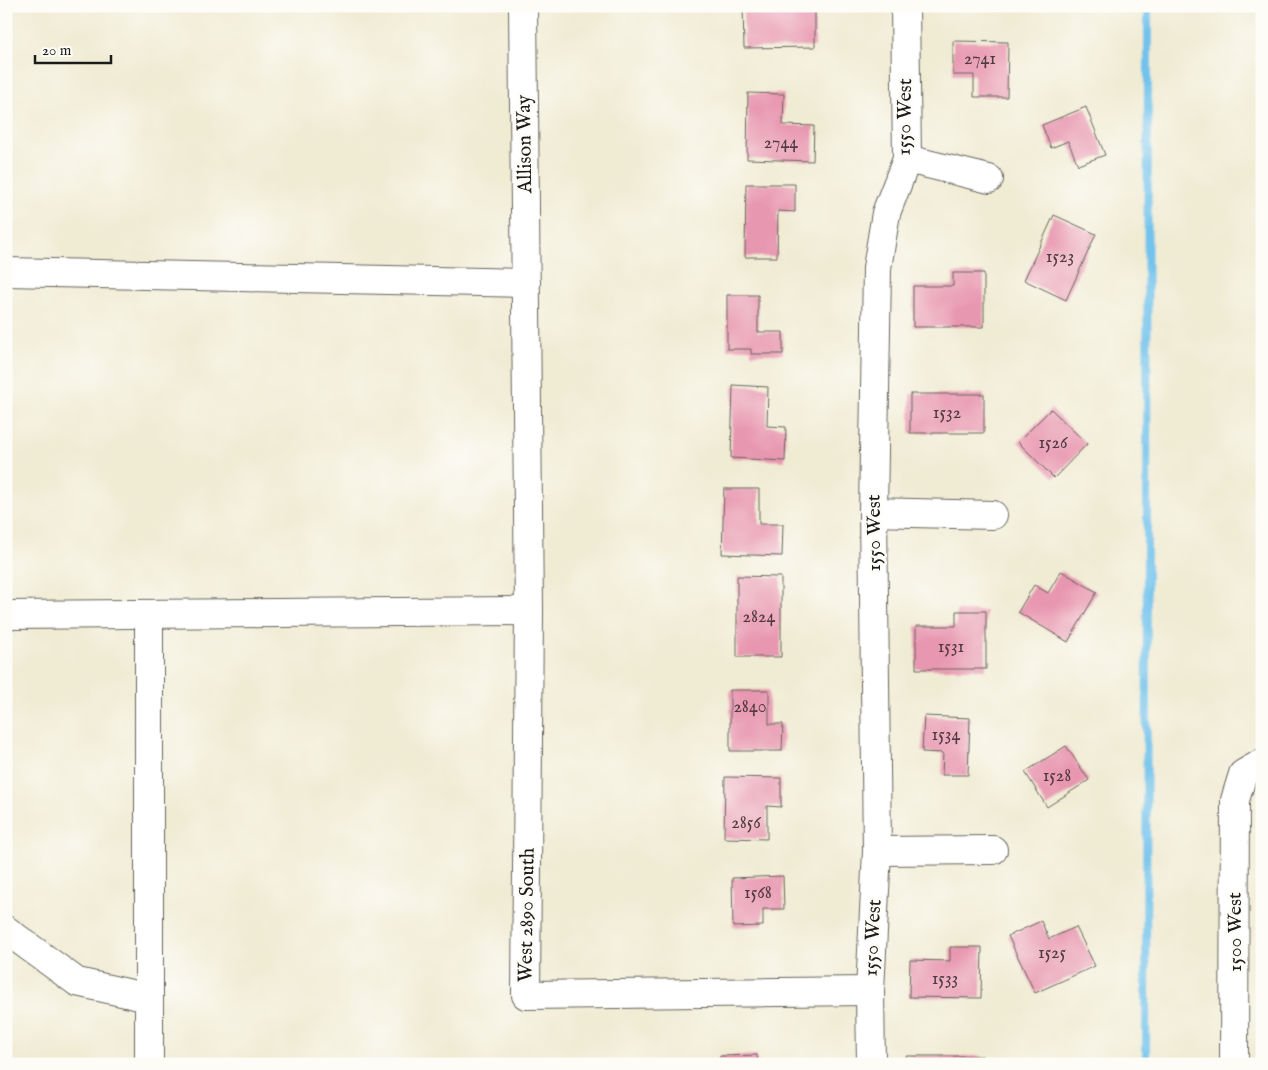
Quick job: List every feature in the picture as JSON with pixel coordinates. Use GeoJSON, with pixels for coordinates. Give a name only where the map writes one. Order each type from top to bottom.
{"type":"FeatureCollection","features":[{"type":"Feature","properties":{"kind":"street","name":"Allison Way"},"geometry":{"type":"LineString","coordinates":[[523,6],[530,610]]}},
{"type":"Feature","properties":{"kind":"street","name":"1550 West"},"geometry":{"type":"LineString","coordinates":[[872,1064],[870,991],[877,851],[874,512],[877,268],[886,213],[907,158],[905,6]]}},
{"type":"Feature","properties":{"kind":"street"},"geometry":{"type":"LineString","coordinates":[[907,158],[989,179]]}},
{"type":"Feature","properties":{"kind":"street"},"geometry":{"type":"LineString","coordinates":[[6,272],[526,283]]}},
{"type":"Feature","properties":{"kind":"street"},"geometry":{"type":"LineString","coordinates":[[874,512],[993,515]]}},
{"type":"Feature","properties":{"kind":"street"},"geometry":{"type":"LineString","coordinates":[[6,615],[530,610]]}},
{"type":"Feature","properties":{"kind":"street","name":"West 2890 South"},"geometry":{"type":"LineString","coordinates":[[530,610],[526,995],[870,991]]}},
{"type":"Feature","properties":{"kind":"street"},"geometry":{"type":"LineString","coordinates":[[147,1064],[150,1060],[150,614]]}},
{"type":"Feature","properties":{"kind":"street","name":"1500 West"},"geometry":{"type":"LineString","coordinates":[[1234,1064],[1235,800],[1243,774],[1262,763]]}},
{"type":"Feature","properties":{"kind":"street"},"geometry":{"type":"LineString","coordinates":[[877,851],[993,850]]}},
{"type":"Feature","properties":{"kind":"street"},"geometry":{"type":"LineString","coordinates":[[6,930],[77,982],[150,998]]}},
{"type":"Feature","properties":{"kind":"building"},"geometry":{"type":"Polygon","coordinates":[[[743,6],[815,6],[815,47],[744,48],[743,6]]]}},
{"type":"Feature","properties":{"kind":"building"},"geometry":{"type":"Polygon","coordinates":[[[953,41],[1008,42],[1007,97],[974,97],[974,75],[953,75],[953,41]]]}},
{"type":"Feature","properties":{"kind":"building"},"geometry":{"type":"Polygon","coordinates":[[[748,93],[784,94],[783,125],[814,126],[813,161],[747,159],[748,93]]]}},
{"type":"Feature","properties":{"kind":"building"},"geometry":{"type":"Polygon","coordinates":[[[1086,107],[1105,155],[1078,165],[1068,141],[1051,148],[1042,125],[1086,107]]]}},
{"type":"Feature","properties":{"kind":"building"},"geometry":{"type":"Polygon","coordinates":[[[746,184],[795,184],[795,212],[778,211],[777,257],[745,257],[746,184]]]}},
{"type":"Feature","properties":{"kind":"building"},"geometry":{"type":"Polygon","coordinates":[[[1054,215],[1096,234],[1066,300],[1024,280],[1054,215]]]}},
{"type":"Feature","properties":{"kind":"building"},"geometry":{"type":"Polygon","coordinates":[[[953,273],[984,273],[984,327],[913,327],[913,286],[953,286],[953,273]]]}},
{"type":"Feature","properties":{"kind":"building"},"geometry":{"type":"Polygon","coordinates":[[[727,295],[758,295],[758,332],[783,332],[783,354],[751,354],[751,349],[727,349],[727,295]]]}},
{"type":"Feature","properties":{"kind":"building"},"geometry":{"type":"Polygon","coordinates":[[[733,385],[768,387],[767,426],[786,427],[785,461],[731,458],[733,385]]]}},
{"type":"Feature","properties":{"kind":"building"},"geometry":{"type":"Polygon","coordinates":[[[910,394],[984,394],[984,433],[910,433],[910,394]]]}},
{"type":"Feature","properties":{"kind":"building"},"geometry":{"type":"Polygon","coordinates":[[[1051,409],[1087,444],[1054,478],[1018,442],[1051,409]]]}},
{"type":"Feature","properties":{"kind":"building"},"geometry":{"type":"Polygon","coordinates":[[[724,489],[759,489],[759,524],[783,524],[782,556],[722,554],[724,489]]]}},
{"type":"Feature","properties":{"kind":"building"},"geometry":{"type":"Polygon","coordinates":[[[1061,571],[1097,592],[1068,642],[1018,612],[1034,585],[1048,593],[1061,571]]]}},
{"type":"Feature","properties":{"kind":"building"},"geometry":{"type":"Polygon","coordinates":[[[737,576],[781,577],[781,657],[737,657],[737,576]]]}},
{"type":"Feature","properties":{"kind":"building"},"geometry":{"type":"Polygon","coordinates":[[[956,611],[986,611],[986,669],[916,669],[916,626],[956,626],[956,611]]]}},
{"type":"Feature","properties":{"kind":"building"},"geometry":{"type":"Polygon","coordinates":[[[730,690],[769,690],[769,724],[783,724],[782,751],[730,751],[730,690]]]}},
{"type":"Feature","properties":{"kind":"building"},"geometry":{"type":"Polygon","coordinates":[[[924,716],[970,718],[968,775],[942,775],[943,753],[922,752],[924,716]]]}},
{"type":"Feature","properties":{"kind":"building"},"geometry":{"type":"Polygon","coordinates":[[[1066,746],[1089,780],[1047,807],[1025,772],[1066,746]]]}},
{"type":"Feature","properties":{"kind":"building"},"geometry":{"type":"Polygon","coordinates":[[[725,777],[781,778],[781,807],[767,806],[767,839],[724,838],[725,777]]]}},
{"type":"Feature","properties":{"kind":"building"},"geometry":{"type":"Polygon","coordinates":[[[783,876],[784,909],[763,909],[763,926],[733,927],[732,878],[783,876]]]}},
{"type":"Feature","properties":{"kind":"building"},"geometry":{"type":"Polygon","coordinates":[[[1041,921],[1049,939],[1076,927],[1095,966],[1035,993],[1008,936],[1041,921]]]}},
{"type":"Feature","properties":{"kind":"building"},"geometry":{"type":"Polygon","coordinates":[[[950,947],[982,947],[981,998],[909,997],[910,960],[950,961],[950,947]]]}},
{"type":"Feature","properties":{"kind":"building"},"geometry":{"type":"Polygon","coordinates":[[[757,1055],[758,1064],[720,1064],[720,1056],[757,1055]]]}},
{"type":"Feature","properties":{"kind":"building"},"geometry":{"type":"Polygon","coordinates":[[[906,1056],[982,1056],[982,1064],[906,1064],[906,1056]]]}},
{"type":"Feature","properties":{"kind":"waterway"},"geometry":{"type":"LineString","coordinates":[[1146,1064],[1148,6]]}}]}
